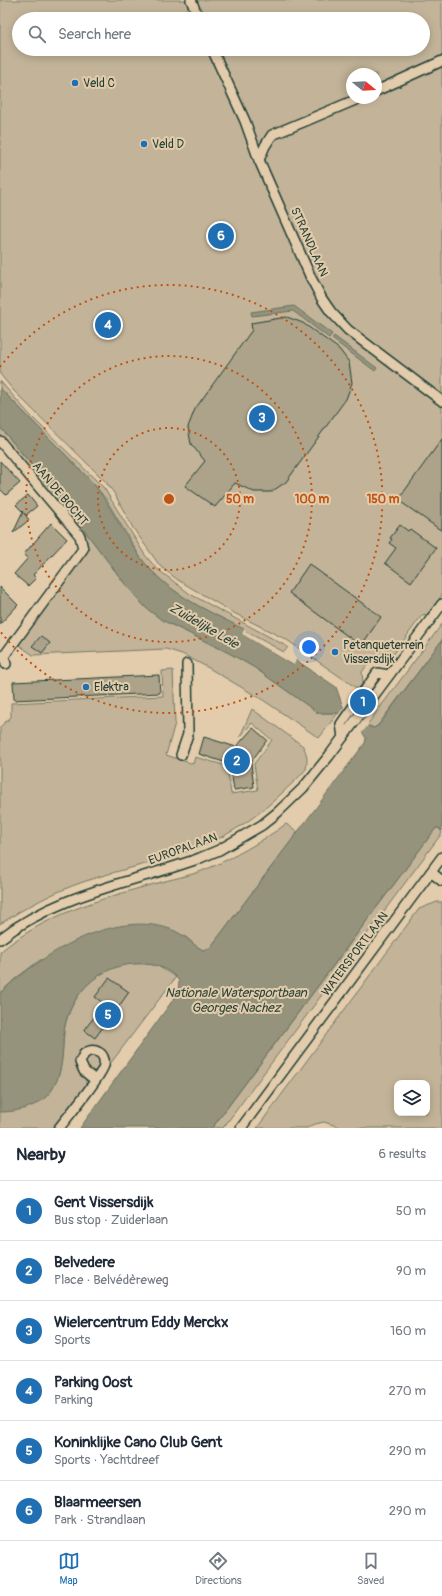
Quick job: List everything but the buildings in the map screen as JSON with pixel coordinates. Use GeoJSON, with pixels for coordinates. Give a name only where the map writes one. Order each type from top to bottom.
{"type":"FeatureCollection","features":[{"type":"Feature","properties":{"kind":"street"},"geometry":{"type":"LineString","coordinates":[[191,0],[196,12]]}},
{"type":"Feature","properties":{"kind":"street","name":"STRANDLAAN"},"geometry":{"type":"LineString","coordinates":[[215,56],[245,120],[259,160],[311,278],[322,299],[344,326],[442,401]]}},
{"type":"Feature","properties":{"kind":"street"},"geometry":{"type":"LineString","coordinates":[[382,88],[442,62]]}},
{"type":"Feature","properties":{"kind":"street"},"geometry":{"type":"LineString","coordinates":[[259,160],[265,146],[272,136],[346,104]]}},
{"type":"Feature","properties":{"kind":"street","name":"AAN DE BOCHT"},"geometry":{"type":"LineString","coordinates":[[0,441],[80,536],[82,549],[4,656],[6,664]]}},
{"type":"Feature","properties":{"kind":"street","name":"EUROPALAAN"},"geometry":{"type":"LineString","coordinates":[[0,939],[25,922],[74,898],[185,864],[219,850],[243,837],[278,812],[317,772],[442,604]]}},
{"type":"Feature","properties":{"kind":"street"},"geometry":{"type":"LineString","coordinates":[[181,755],[188,734],[187,664]]}},
{"type":"Feature","properties":{"kind":"street"},"geometry":{"type":"LineString","coordinates":[[346,733],[341,724],[377,673],[389,675]]}},
{"type":"Feature","properties":{"kind":"street","name":"WATERSPORTLAAN"},"geometry":{"type":"LineString","coordinates":[[241,1128],[442,857]]}},
{"type":"Feature","properties":{"kind":"street"},"geometry":{"type":"LineString","coordinates":[[431,872],[442,881]]}},
{"type":"Feature","properties":{"kind":"street"},"geometry":{"type":"LineString","coordinates":[[59,1128],[95,1080]]}},
{"type":"Feature","properties":{"kind":"shaded area"},"geometry":{"type":"Polygon","coordinates":[[[0,0],[442,0],[442,595],[428,614],[422,615],[388,662],[371,660],[362,672],[363,683],[358,689],[287,640],[232,612],[178,580],[160,566],[133,528],[114,493],[105,481],[14,391],[0,374],[0,0]]]}},
{"type":"Feature","properties":{"kind":"shaded area"},"geometry":{"type":"Polygon","coordinates":[[[0,381],[30,415],[104,488],[145,555],[156,568],[190,594],[288,647],[284,652],[191,602],[165,584],[143,562],[106,499],[93,483],[0,388],[0,381]]]}},
{"type":"Feature","properties":{"kind":"shaded area"},"geometry":{"type":"Polygon","coordinates":[[[0,427],[68,509],[125,584],[146,608],[162,620],[229,653],[255,668],[318,713],[338,713],[319,738],[263,700],[207,667],[182,654],[166,649],[33,655],[19,645],[88,547],[85,538],[82,537],[0,436],[0,427]]]}},
{"type":"Feature","properties":{"kind":"shaded area"},"geometry":{"type":"Polygon","coordinates":[[[442,624],[442,640],[378,725],[374,728],[367,725],[442,624]]]}},
{"type":"Feature","properties":{"kind":"shaded area"},"geometry":{"type":"Polygon","coordinates":[[[173,670],[175,723],[166,755],[193,764],[195,757],[227,766],[231,794],[258,790],[254,764],[272,740],[252,723],[240,737],[252,709],[303,746],[307,757],[306,769],[263,810],[245,823],[215,840],[175,856],[98,877],[61,890],[40,900],[0,924],[0,727],[11,717],[11,703],[163,696],[162,671],[173,670]]]}},
{"type":"Feature","properties":{"kind":"shaded area"},"geometry":{"type":"Polygon","coordinates":[[[286,824],[298,832],[210,948],[203,950],[184,935],[40,960],[16,978],[0,993],[0,952],[35,928],[54,918],[93,902],[207,869],[248,849],[286,824]]]}},
{"type":"Feature","properties":{"kind":"shaded area"},"geometry":{"type":"Polygon","coordinates":[[[436,828],[439,828],[442,833],[223,1128],[213,1127],[436,828]]]}},
{"type":"Feature","properties":{"kind":"shaded area"},"geometry":{"type":"Polygon","coordinates":[[[437,902],[442,902],[442,1128],[343,1128],[324,1122],[307,1128],[257,1128],[419,909],[437,902]]]}},
{"type":"Feature","properties":{"kind":"shaded area"},"geometry":{"type":"Polygon","coordinates":[[[138,963],[156,965],[176,977],[110,1064],[109,1056],[102,1048],[90,1046],[77,1066],[78,1071],[86,1079],[86,1085],[55,1128],[0,1128],[0,1060],[49,1094],[57,1080],[62,1056],[66,1022],[75,1001],[89,983],[107,969],[117,965],[138,963]]]}},
{"type":"Feature","properties":{"kind":"shaded area"},"geometry":{"type":"Polygon","coordinates":[[[90,1055],[96,1055],[101,1060],[99,1069],[96,1071],[90,1071],[85,1066],[85,1060],[90,1055]]]}},
{"type":"Feature","properties":{"kind":"water"},"geometry":{"type":"Polygon","coordinates":[[[294,306],[332,334],[329,338],[293,311],[252,316],[251,312],[294,306]]]}},
{"type":"Feature","properties":{"kind":"water"},"geometry":{"type":"Polygon","coordinates":[[[334,336],[377,368],[375,371],[332,339],[334,336]]]}},
{"type":"Feature","properties":{"kind":"water","name":"Nationale Watersportbaan Georges Nachez"},"geometry":{"type":"Polygon","coordinates":[[[0,388],[93,483],[138,554],[155,574],[178,593],[217,616],[244,629],[242,634],[293,665],[296,660],[336,687],[343,707],[370,727],[374,728],[379,725],[442,640],[442,831],[439,828],[436,828],[212,1128],[80,1128],[178,993],[179,981],[170,972],[160,967],[148,964],[122,966],[98,976],[88,984],[72,1005],[67,1018],[64,1031],[61,1067],[57,1081],[53,1088],[49,1094],[37,1104],[7,1112],[0,1112],[0,993],[36,964],[79,939],[102,930],[125,925],[148,924],[170,929],[179,933],[203,950],[210,948],[365,743],[366,738],[362,732],[338,713],[318,713],[255,668],[229,653],[162,620],[146,608],[125,584],[68,509],[0,427],[0,388]]]}},
{"type":"Feature","properties":{"kind":"pier"},"geometry":{"type":"Polygon","coordinates":[[[244,629],[246,630],[244,633],[293,662],[295,659],[294,665],[242,634],[244,629]]]}},
{"type":"Feature","properties":{"kind":"pier"},"geometry":{"type":"Polygon","coordinates":[[[345,706],[369,724],[361,734],[338,715],[345,706]]]}},
{"type":"Feature","properties":{"kind":"place","name":"Veld C"},"geometry":{"type":"Point","coordinates":[75,83]}},
{"type":"Feature","properties":{"kind":"place","name":"Veld D"},"geometry":{"type":"Point","coordinates":[144,144]}},
{"type":"Feature","properties":{"kind":"place","name":"Blaarmeersen"},"geometry":{"type":"Point","coordinates":[221,236]}},
{"type":"Feature","properties":{"kind":"place","name":"Parking Oost"},"geometry":{"type":"Point","coordinates":[108,325]}},
{"type":"Feature","properties":{"kind":"place","name":"Wielercentrum Eddy Merckx"},"geometry":{"type":"Point","coordinates":[262,418]}},
{"type":"Feature","properties":{"kind":"place","name":"Petanqueterrein Vissersdijk"},"geometry":{"type":"Point","coordinates":[335,652]}},
{"type":"Feature","properties":{"kind":"place","name":"Elektra"},"geometry":{"type":"Point","coordinates":[86,687]}},
{"type":"Feature","properties":{"kind":"place","name":"Gent Vissersdijk"},"geometry":{"type":"Point","coordinates":[363,702]}},
{"type":"Feature","properties":{"kind":"place","name":"Belvedere"},"geometry":{"type":"Point","coordinates":[237,761]}},
{"type":"Feature","properties":{"kind":"place","name":"Koninklijke Cano Club Gent"},"geometry":{"type":"Point","coordinates":[108,1015]}},
{"type":"Feature","properties":{"kind":"water label","name":"Zuidelijke Leie"},"geometry":{"type":"Point","coordinates":[204,626]}}]}
